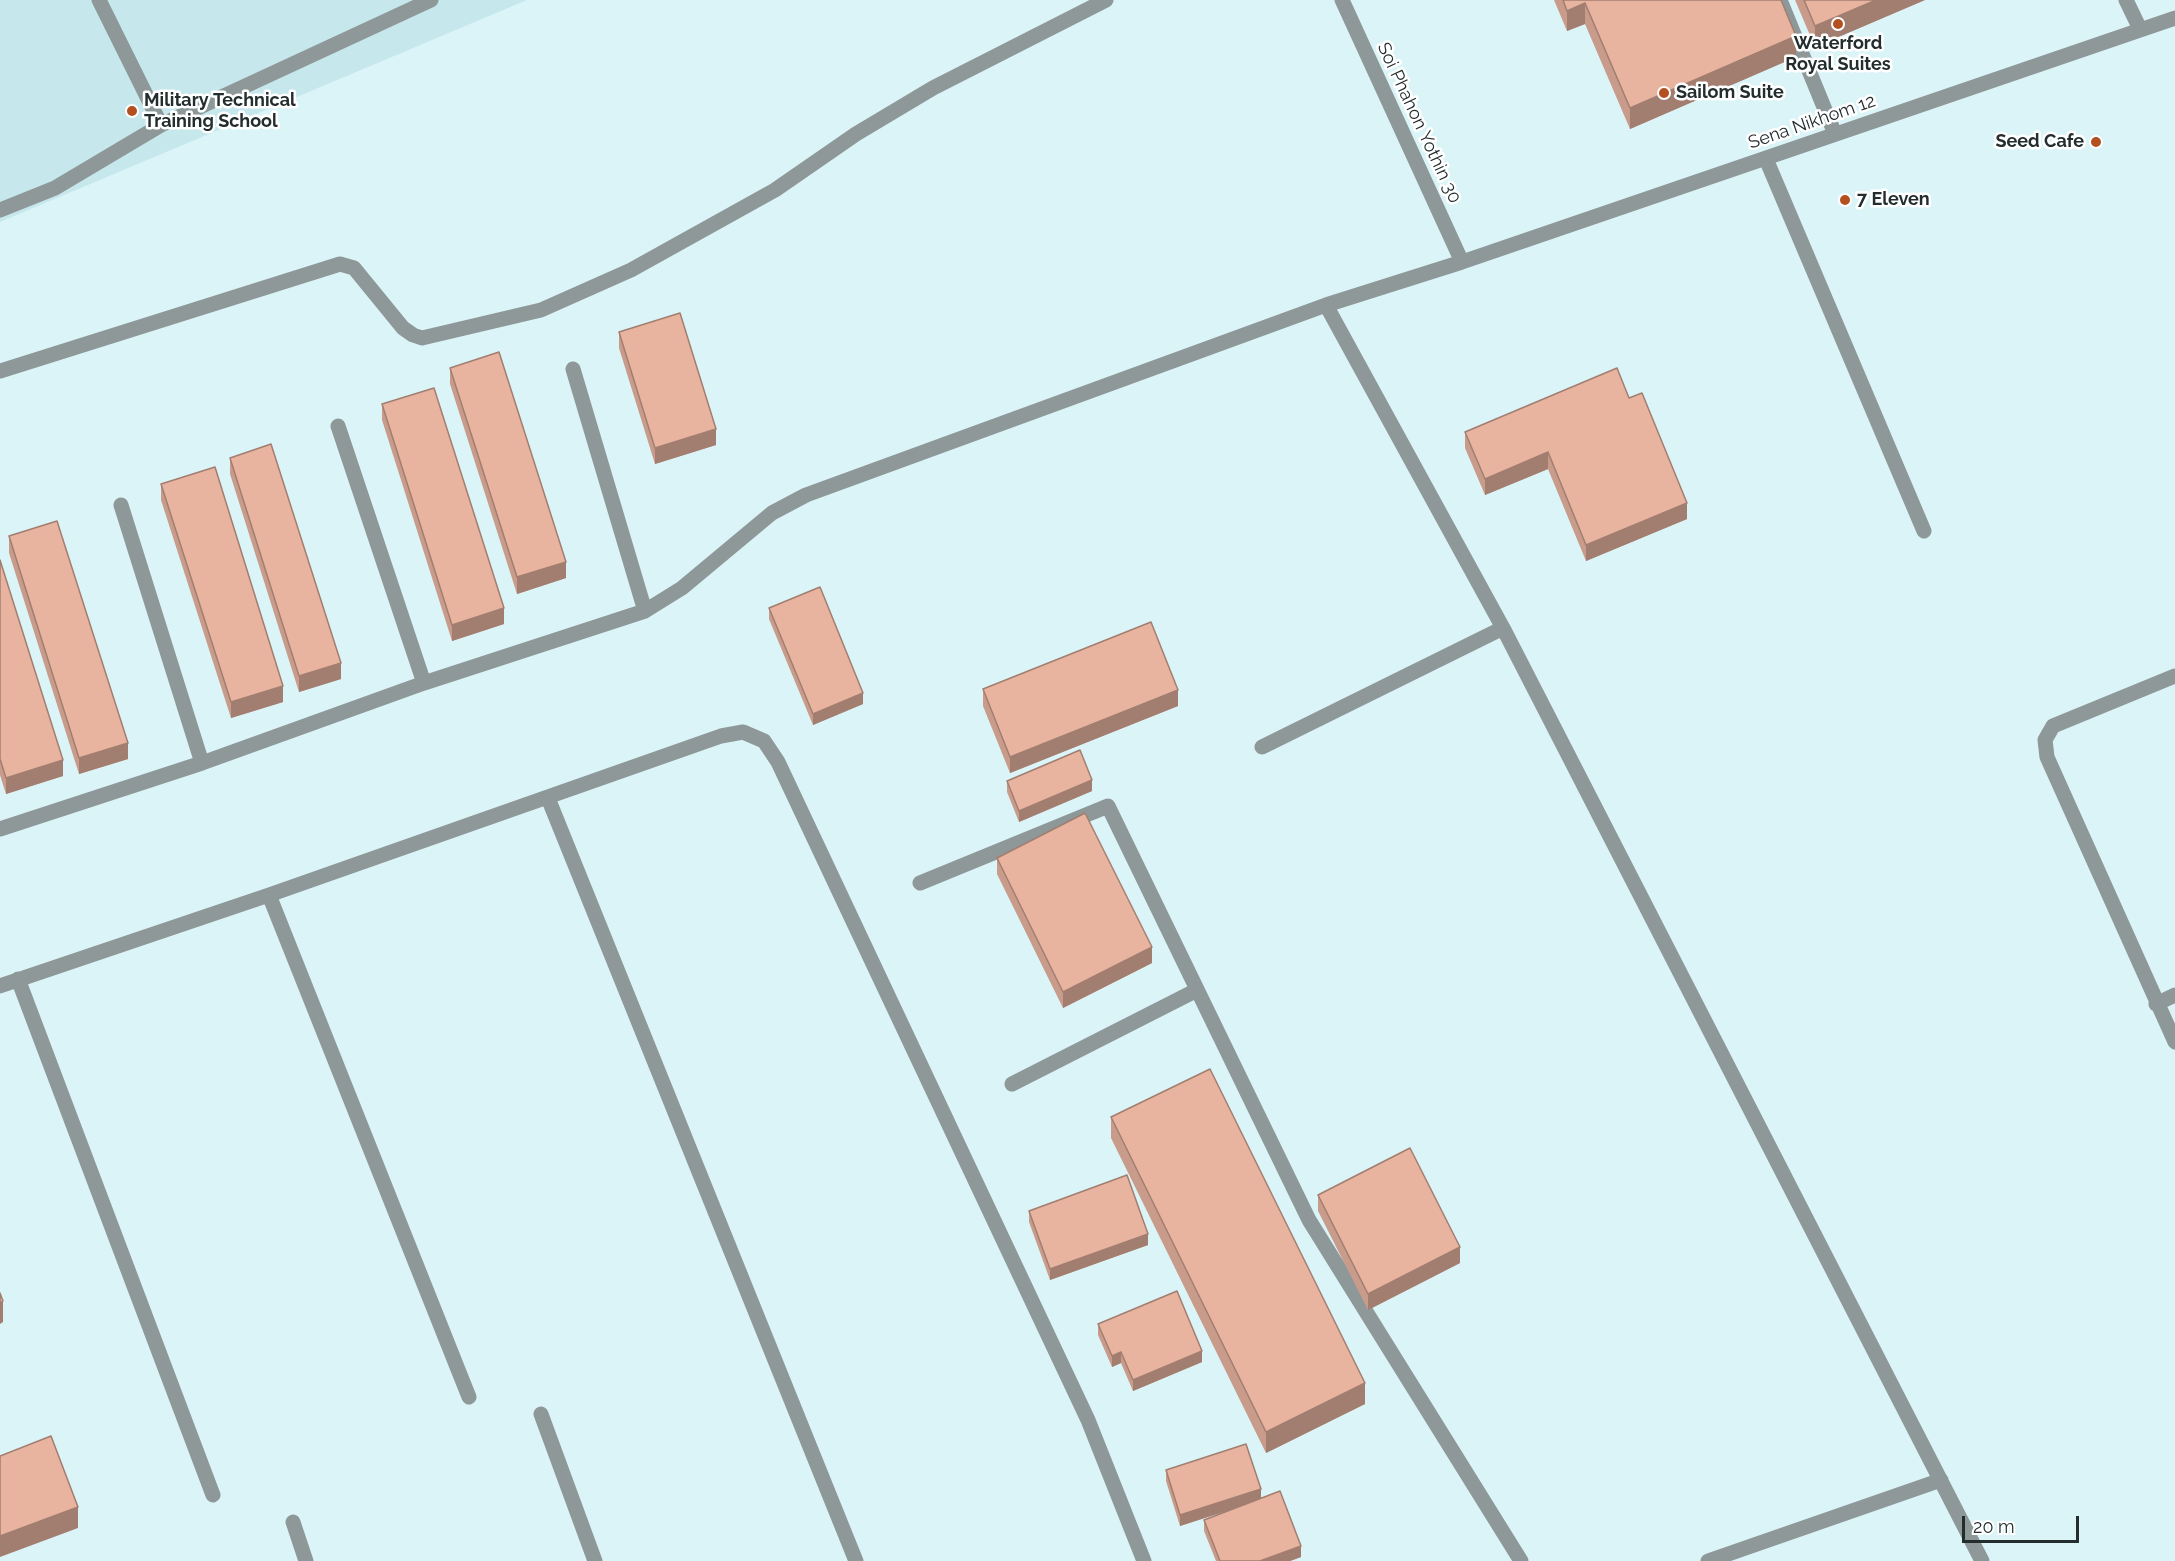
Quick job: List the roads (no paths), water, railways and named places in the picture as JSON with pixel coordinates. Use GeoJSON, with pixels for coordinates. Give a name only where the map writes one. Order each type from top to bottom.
{"type":"FeatureCollection","features":[{"type":"Feature","properties":{"kind":"street"},"geometry":{"type":"LineString","coordinates":[[99,0],[161,125]]}},
{"type":"Feature","properties":{"kind":"street"},"geometry":{"type":"LineString","coordinates":[[1,208],[55,188],[161,125],[431,0]]}},
{"type":"Feature","properties":{"kind":"street"},"geometry":{"type":"LineString","coordinates":[[0,371],[340,264],[354,268],[403,328],[422,338],[541,310],[631,270],[775,190],[856,134],[933,88],[1106,0]]}},
{"type":"Feature","properties":{"kind":"street","name":"Soi Phahon Yothin 30"},"geometry":{"type":"LineString","coordinates":[[1342,0],[1462,262]]}},
{"type":"Feature","properties":{"kind":"street"},"geometry":{"type":"LineString","coordinates":[[1780,0],[1835,134]]}},
{"type":"Feature","properties":{"kind":"street"},"geometry":{"type":"LineString","coordinates":[[2126,0],[2140,29]]}},
{"type":"Feature","properties":{"kind":"street","name":"Sena Nikhom 12"},"geometry":{"type":"LineString","coordinates":[[0,830],[202,763],[424,683],[645,611],[682,588],[772,513],[806,495],[1326,305],[1462,262],[2175,18]]}},
{"type":"Feature","properties":{"kind":"street"},"geometry":{"type":"LineString","coordinates":[[1766,159],[1924,531]]}},
{"type":"Feature","properties":{"kind":"street"},"geometry":{"type":"LineString","coordinates":[[1326,305],[1503,627],[1982,1561]]}},
{"type":"Feature","properties":{"kind":"street"},"geometry":{"type":"LineString","coordinates":[[573,369],[645,611]]}},
{"type":"Feature","properties":{"kind":"street"},"geometry":{"type":"LineString","coordinates":[[338,426],[424,683]]}},
{"type":"Feature","properties":{"kind":"street"},"geometry":{"type":"LineString","coordinates":[[121,505],[202,763]]}},
{"type":"Feature","properties":{"kind":"street"},"geometry":{"type":"LineString","coordinates":[[1262,747],[1503,627]]}},
{"type":"Feature","properties":{"kind":"street"},"geometry":{"type":"LineString","coordinates":[[2175,676],[2053,726],[2045,740],[2047,757],[2175,1042]]}},
{"type":"Feature","properties":{"kind":"street"},"geometry":{"type":"LineString","coordinates":[[0,986],[269,895],[722,736],[743,732],[764,741],[783,773],[1088,1420],[1144,1561]]}},
{"type":"Feature","properties":{"kind":"street"},"geometry":{"type":"LineString","coordinates":[[548,798],[856,1561]]}},
{"type":"Feature","properties":{"kind":"street"},"geometry":{"type":"LineString","coordinates":[[920,883],[1108,806],[1309,1220],[1521,1561]]}},
{"type":"Feature","properties":{"kind":"street"},"geometry":{"type":"LineString","coordinates":[[269,895],[469,1397]]}},
{"type":"Feature","properties":{"kind":"street"},"geometry":{"type":"LineString","coordinates":[[18,979],[213,1495]]}},
{"type":"Feature","properties":{"kind":"street"},"geometry":{"type":"LineString","coordinates":[[1012,1084],[1197,990]]}},
{"type":"Feature","properties":{"kind":"street"},"geometry":{"type":"LineString","coordinates":[[2156,1004],[2175,995]]}},
{"type":"Feature","properties":{"kind":"street"},"geometry":{"type":"LineString","coordinates":[[541,1414],[596,1561]]}},
{"type":"Feature","properties":{"kind":"street"},"geometry":{"type":"LineString","coordinates":[[1708,1561],[1941,1480]]}},
{"type":"Feature","properties":{"kind":"street"},"geometry":{"type":"LineString","coordinates":[[292,1522],[306,1561]]}},
{"type":"Feature","properties":{"kind":"place","name":"Waterford Royal Suites"},"geometry":{"type":"Point","coordinates":[1838,24]}},
{"type":"Feature","properties":{"kind":"place","name":"Sailom Suite"},"geometry":{"type":"Point","coordinates":[1664,93]}},
{"type":"Feature","properties":{"kind":"place","name":"Military Technical Training School"},"geometry":{"type":"Point","coordinates":[132,111]}},
{"type":"Feature","properties":{"kind":"place","name":"Seed Cafe"},"geometry":{"type":"Point","coordinates":[2096,142]}},
{"type":"Feature","properties":{"kind":"place","name":"7 Eleven"},"geometry":{"type":"Point","coordinates":[1845,200]}}]}
